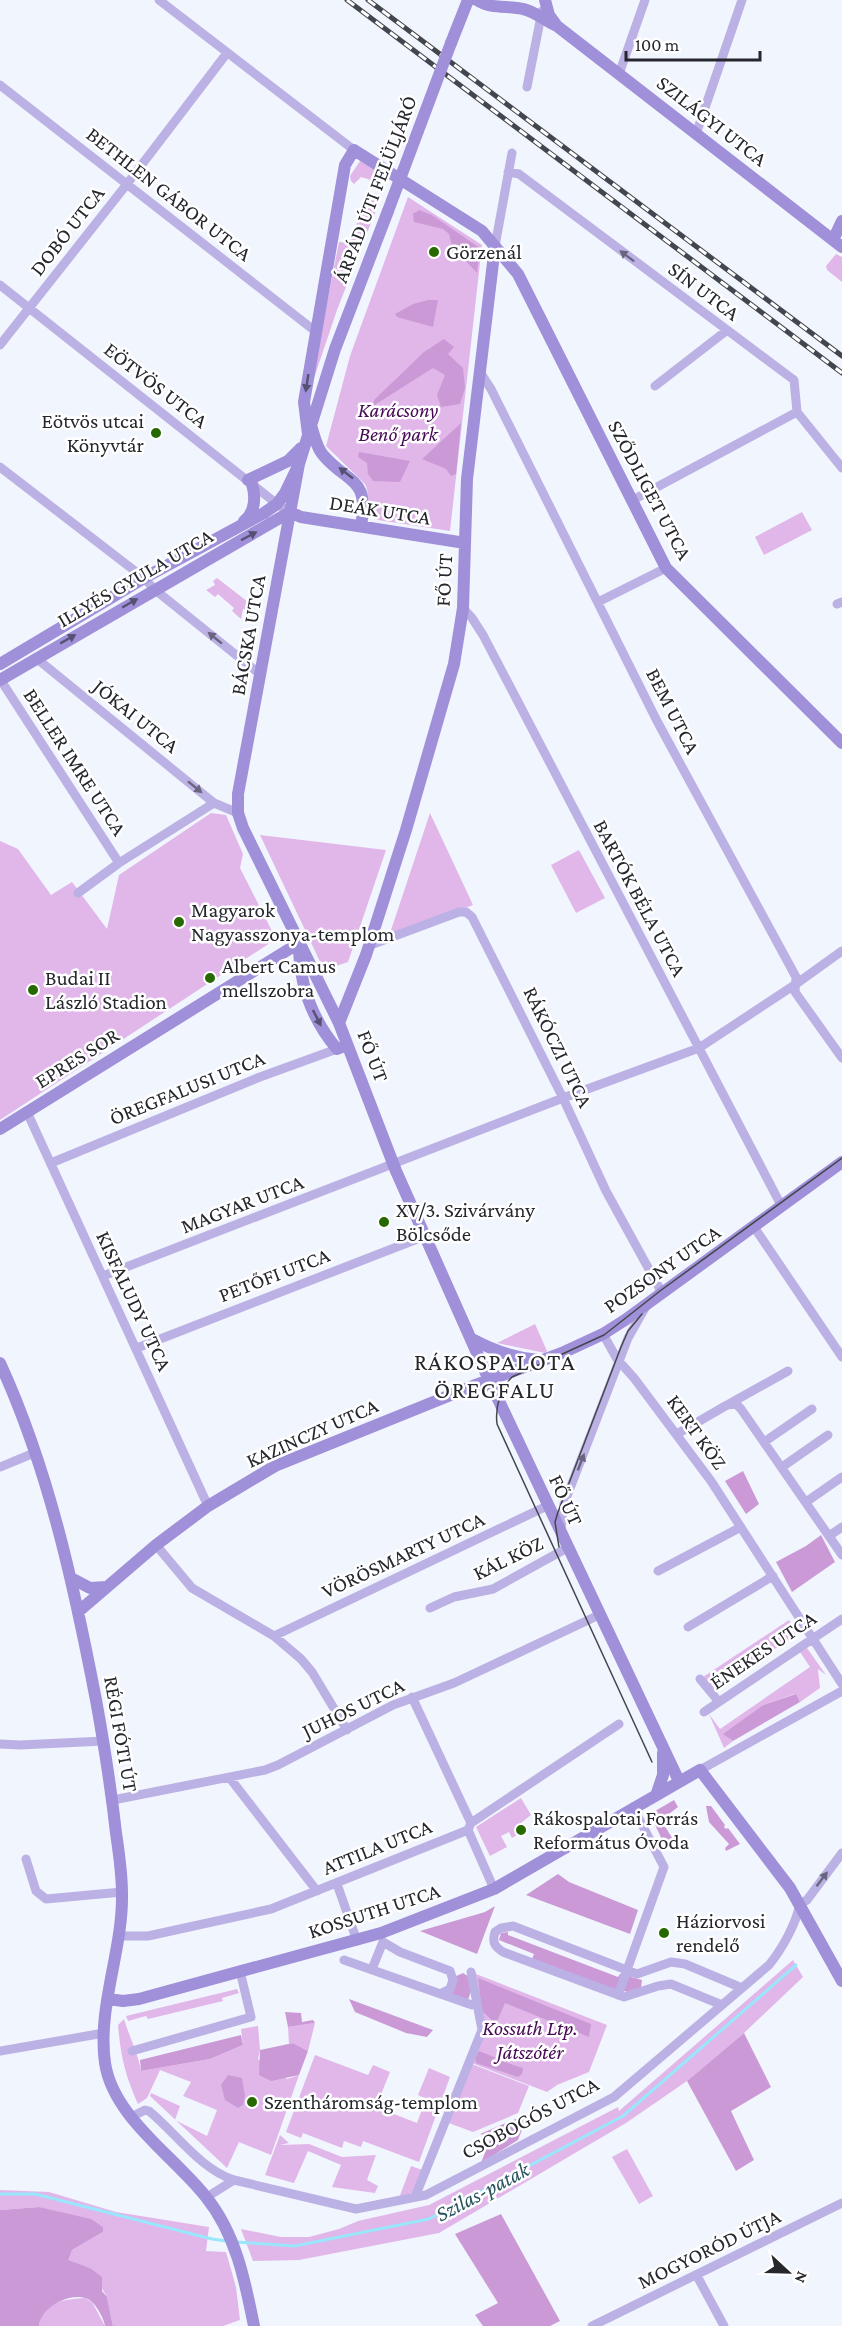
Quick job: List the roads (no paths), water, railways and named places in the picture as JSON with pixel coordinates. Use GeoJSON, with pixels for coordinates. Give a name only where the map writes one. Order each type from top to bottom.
{"type":"FeatureCollection","features":[{"type":"Feature","properties":{"kind":"street"},"geometry":{"type":"LineString","coordinates":[[159,0],[354,150]]}},
{"type":"Feature","properties":{"kind":"street","name":"ÁRPÁD ÚTI FELÜLJÁRÓ"},"geometry":{"type":"LineString","coordinates":[[308,434],[336,349],[468,0]]}},
{"type":"Feature","properties":{"kind":"street"},"geometry":{"type":"LineString","coordinates":[[477,0],[491,7],[516,7],[540,0]]}},
{"type":"Feature","properties":{"kind":"street"},"geometry":{"type":"LineString","coordinates":[[527,87],[545,0]]}},
{"type":"Feature","properties":{"kind":"street","name":"SZILÁGYI UTCA"},"geometry":{"type":"LineString","coordinates":[[545,0],[549,15],[557,26]]}},
{"type":"Feature","properties":{"kind":"street"},"geometry":{"type":"LineString","coordinates":[[619,74],[645,0]]}},
{"type":"Feature","properties":{"kind":"street"},"geometry":{"type":"LineString","coordinates":[[696,134],[742,0]]}},
{"type":"Feature","properties":{"kind":"street","name":"SZILÁGYI UTCA"},"geometry":{"type":"LineString","coordinates":[[516,7],[530,11],[557,26],[837,244]]}},
{"type":"Feature","properties":{"kind":"street","name":"DOBÓ UTCA"},"geometry":{"type":"LineString","coordinates":[[0,345],[227,53]]}},
{"type":"Feature","properties":{"kind":"street","name":"BETHLEN GÁBOR UTCA"},"geometry":{"type":"LineString","coordinates":[[0,85],[315,331]]}},
{"type":"Feature","properties":{"kind":"street","name":"SZŐDLIGET UTCA"},"geometry":{"type":"LineString","coordinates":[[354,150],[482,231],[495,246],[518,274],[666,568],[842,744]]}},
{"type":"Feature","properties":{"kind":"street","name":"BÁCSKA UTCA"},"geometry":{"type":"LineString","coordinates":[[277,504],[285,493],[298,464],[308,434],[304,402],[315,331],[345,165],[354,150]]}},
{"type":"Feature","properties":{"kind":"street","name":"FŐ ÚT"},"geometry":{"type":"LineString","coordinates":[[512,153],[495,246],[467,479],[463,608],[454,664],[411,813],[368,946],[339,1023],[342,1047],[489,1380],[663,1752],[679,1781]]}},
{"type":"Feature","properties":{"kind":"street","name":"SÍN UTCA"},"geometry":{"type":"LineString","coordinates":[[508,172],[519,174],[794,380],[798,412]]}},
{"type":"Feature","properties":{"kind":"street"},"geometry":{"type":"LineString","coordinates":[[837,244],[842,220]]}},
{"type":"Feature","properties":{"kind":"street"},"geometry":{"type":"LineString","coordinates":[[490,284],[495,274],[500,271],[518,274]]}},
{"type":"Feature","properties":{"kind":"street","name":"EÖTVÖS UTCA"},"geometry":{"type":"LineString","coordinates":[[0,285],[290,512]]}},
{"type":"Feature","properties":{"kind":"street"},"geometry":{"type":"LineString","coordinates":[[654,386],[726,331]]}},
{"type":"Feature","properties":{"kind":"street","name":"BEM UTCA"},"geometry":{"type":"LineString","coordinates":[[480,372],[491,388],[657,721],[796,977],[795,992],[842,1058]]}},
{"type":"Feature","properties":{"kind":"street"},"geometry":{"type":"LineString","coordinates":[[631,501],[798,412],[842,468]]}},
{"type":"Feature","properties":{"kind":"street"},"geometry":{"type":"LineString","coordinates":[[236,527],[251,512],[255,494],[250,482],[294,457],[308,434],[324,457],[355,481],[359,487],[363,513],[362,526]]}},
{"type":"Feature","properties":{"kind":"street","name":"BÁCSKA UTCA"},"geometry":{"type":"LineString","coordinates":[[238,813],[238,794],[298,464]]}},
{"type":"Feature","properties":{"kind":"street"},"geometry":{"type":"LineString","coordinates":[[0,467],[144,578],[154,589],[261,675]]}},
{"type":"Feature","properties":{"kind":"street","name":"ILLYÉS GYULA UTCA"},"geometry":{"type":"LineString","coordinates":[[0,664],[144,578],[277,504]]}},
{"type":"Feature","properties":{"kind":"street","name":"DEÁK UTCA"},"geometry":{"type":"LineString","coordinates":[[290,512],[301,517],[465,543]]}},
{"type":"Feature","properties":{"kind":"street","name":"ILLYÉS GYULA UTCA"},"geometry":{"type":"LineString","coordinates":[[0,680],[290,512]]}},
{"type":"Feature","properties":{"kind":"street"},"geometry":{"type":"LineString","coordinates":[[598,602],[666,568]]}},
{"type":"Feature","properties":{"kind":"street","name":"BARTÓK BÉLA UTCA"},"geometry":{"type":"LineString","coordinates":[[463,608],[483,635],[782,1207]]}},
{"type":"Feature","properties":{"kind":"street","name":"JÓKAI UTCA"},"geometry":{"type":"LineString","coordinates":[[36,658],[214,803],[238,813]]}},
{"type":"Feature","properties":{"kind":"street","name":"BELLER IMRE UTCA"},"geometry":{"type":"LineString","coordinates":[[0,680],[119,863]]}},
{"type":"Feature","properties":{"kind":"street"},"geometry":{"type":"LineString","coordinates":[[78,893],[119,863],[214,803]]}},
{"type":"Feature","properties":{"kind":"street"},"geometry":{"type":"LineString","coordinates":[[238,813],[298,943],[339,1023]]}},
{"type":"Feature","properties":{"kind":"street","name":"RÁKÓCZI UTCA"},"geometry":{"type":"LineString","coordinates":[[368,946],[459,912],[466,912],[472,917],[563,1098],[606,1191],[662,1293]]}},
{"type":"Feature","properties":{"kind":"street"},"geometry":{"type":"LineString","coordinates":[[298,943],[299,968],[303,987],[317,1018],[342,1047]]}},
{"type":"Feature","properties":{"kind":"street","name":"EPRES SOR"},"geometry":{"type":"LineString","coordinates":[[0,1129],[298,943]]}},
{"type":"Feature","properties":{"kind":"street","name":"MAGYAR UTCA"},"geometry":{"type":"LineString","coordinates":[[102,1276],[563,1098],[699,1048],[842,951]]}},
{"type":"Feature","properties":{"kind":"street","name":"ÖREGFALUSI UTCA"},"geometry":{"type":"LineString","coordinates":[[51,1163],[260,1077],[342,1047]]}},
{"type":"Feature","properties":{"kind":"street","name":"KISFALUDY UTCA"},"geometry":{"type":"LineString","coordinates":[[27,1112],[208,1506]]}},
{"type":"Feature","properties":{"kind":"street","name":"POZSONY UTCA"},"geometry":{"type":"LineString","coordinates":[[489,1380],[603,1334],[842,1163]]}},
{"type":"Feature","properties":{"kind":"street"},"geometry":{"type":"LineString","coordinates":[[754,1227],[842,1357]]}},
{"type":"Feature","properties":{"kind":"street","name":"PETŐFI UTCA"},"geometry":{"type":"LineString","coordinates":[[137,1348],[425,1236]]}},
{"type":"Feature","properties":{"kind":"street"},"geometry":{"type":"LineString","coordinates":[[565,1543],[560,1522],[563,1508],[628,1338],[649,1303]]}},
{"type":"Feature","properties":{"kind":"street","name":"KERT KÖZ"},"geometry":{"type":"LineString","coordinates":[[603,1334],[620,1362],[677,1434],[741,1527],[842,1684]]}},
{"type":"Feature","properties":{"kind":"street"},"geometry":{"type":"LineString","coordinates":[[472,1339],[491,1350],[507,1355],[543,1360]]}},
{"type":"Feature","properties":{"kind":"street","name":"RÉGI FÓTI ÚT"},"geometry":{"type":"LineString","coordinates":[[0,1363],[52,1507],[79,1611],[104,1741],[122,1892],[119,1936],[104,2033],[105,2063],[111,2086],[121,2105],[131,2117],[207,2198],[238,2256],[254,2326]]}},
{"type":"Feature","properties":{"kind":"street"},"geometry":{"type":"LineString","coordinates":[[677,1434],[788,1371]]}},
{"type":"Feature","properties":{"kind":"street","name":"KAZINCZY UTCA"},"geometry":{"type":"LineString","coordinates":[[79,1611],[156,1545],[208,1506],[275,1466],[489,1380]]}},
{"type":"Feature","properties":{"kind":"street"},"geometry":{"type":"LineString","coordinates":[[727,1405],[736,1404],[741,1409],[842,1555]]}},
{"type":"Feature","properties":{"kind":"street"},"geometry":{"type":"LineString","coordinates":[[764,1442],[812,1409]]}},
{"type":"Feature","properties":{"kind":"street"},"geometry":{"type":"LineString","coordinates":[[782,1467],[828,1435]]}},
{"type":"Feature","properties":{"kind":"street"},"geometry":{"type":"LineString","coordinates":[[0,1467],[34,1453]]}},
{"type":"Feature","properties":{"kind":"street"},"geometry":{"type":"LineString","coordinates":[[806,1502],[842,1477]]}},
{"type":"Feature","properties":{"kind":"street","name":"VÖRÖSMARTY UTCA"},"geometry":{"type":"LineString","coordinates":[[274,1636],[547,1506]]}},
{"type":"Feature","properties":{"kind":"street"},"geometry":{"type":"LineString","coordinates":[[658,1571],[741,1527]]}},
{"type":"Feature","properties":{"kind":"street"},"geometry":{"type":"LineString","coordinates":[[829,1536],[842,1527]]}},
{"type":"Feature","properties":{"kind":"street","name":"KÁL KÖZ"},"geometry":{"type":"LineString","coordinates":[[430,1608],[454,1597],[493,1589],[565,1543]]}},
{"type":"Feature","properties":{"kind":"street"},"geometry":{"type":"LineString","coordinates":[[156,1545],[192,1588],[274,1636],[312,1672],[347,1730]]}},
{"type":"Feature","properties":{"kind":"street"},"geometry":{"type":"LineString","coordinates":[[688,1627],[772,1576]]}},
{"type":"Feature","properties":{"kind":"street"},"geometry":{"type":"LineString","coordinates":[[71,1578],[90,1588],[106,1587]]}},
{"type":"Feature","properties":{"kind":"street","name":"JUHOS UTCA"},"geometry":{"type":"LineString","coordinates":[[112,1800],[278,1765],[412,1697],[454,1683],[599,1615]]}},
{"type":"Feature","properties":{"kind":"street","name":"ÉNEKES UTCA"},"geometry":{"type":"LineString","coordinates":[[704,1712],[842,1619]]}},
{"type":"Feature","properties":{"kind":"street"},"geometry":{"type":"LineString","coordinates":[[700,1679],[719,1702]]}},
{"type":"Feature","properties":{"kind":"street"},"geometry":{"type":"LineString","coordinates":[[842,1691],[700,1770],[800,1904],[842,1981]]}},
{"type":"Feature","properties":{"kind":"street"},"geometry":{"type":"LineString","coordinates":[[412,1697],[494,1889]]}},
{"type":"Feature","properties":{"kind":"street","name":"ATTILA UTCA"},"geometry":{"type":"LineString","coordinates":[[119,1936],[148,1936],[253,1914],[337,1884],[469,1827],[619,1725]]}},
{"type":"Feature","properties":{"kind":"street"},"geometry":{"type":"LineString","coordinates":[[0,1744],[104,1741]]}},
{"type":"Feature","properties":{"kind":"street","name":"FŐ ÚT"},"geometry":{"type":"LineString","coordinates":[[657,1793],[663,1775],[663,1752]]}},
{"type":"Feature","properties":{"kind":"street","name":"KOSSUTH UTCA"},"geometry":{"type":"LineString","coordinates":[[108,1998],[123,2001],[139,1999],[357,1941],[382,1938],[494,1889],[700,1770]]}},
{"type":"Feature","properties":{"kind":"street"},"geometry":{"type":"LineString","coordinates":[[229,1777],[317,1891]]}},
{"type":"Feature","properties":{"kind":"street"},"geometry":{"type":"LineString","coordinates":[[618,1995],[664,1867],[633,1808]]}},
{"type":"Feature","properties":{"kind":"street"},"geometry":{"type":"LineString","coordinates":[[800,1904],[807,1899],[842,1853]]}},
{"type":"Feature","properties":{"kind":"street"},"geometry":{"type":"LineString","coordinates":[[26,1859],[36,1891],[46,1899],[122,1892]]}},
{"type":"Feature","properties":{"kind":"street"},"geometry":{"type":"LineString","coordinates":[[337,1884],[357,1941]]}},
{"type":"Feature","properties":{"kind":"street","name":"CSOBOGÓS UTCA"},"geometry":{"type":"LineString","coordinates":[[234,2180],[356,2209],[426,2195],[614,2097],[742,1988],[777,1955],[798,1914],[800,1904]]}},
{"type":"Feature","properties":{"kind":"street"},"geometry":{"type":"LineString","coordinates":[[722,2005],[672,1984],[624,1997],[503,1952],[496,1947],[493,1940],[495,1932],[501,1928],[513,1926],[637,1974],[671,1962],[685,1964],[742,1988]]}},
{"type":"Feature","properties":{"kind":"street"},"geometry":{"type":"LineString","coordinates":[[372,1969],[382,1938],[400,1952],[450,1971],[453,1980],[450,1989],[440,1994]]}},
{"type":"Feature","properties":{"kind":"street","name":"KOSSUTH UTCA"},"geometry":{"type":"LineString","coordinates":[[344,1960],[472,2005]]}},
{"type":"Feature","properties":{"kind":"street"},"geometry":{"type":"LineString","coordinates":[[135,2050],[251,2018],[240,1971]]}},
{"type":"Feature","properties":{"kind":"street"},"geometry":{"type":"LineString","coordinates":[[415,2197],[482,2030],[471,1972]]}},
{"type":"Feature","properties":{"kind":"street"},"geometry":{"type":"LineString","coordinates":[[0,2051],[104,2033]]}},
{"type":"Feature","properties":{"kind":"street"},"geometry":{"type":"LineString","coordinates":[[131,2117],[146,2110],[149,2111],[196,2156],[223,2177],[234,2180]]}},
{"type":"Feature","properties":{"kind":"street"},"geometry":{"type":"LineString","coordinates":[[207,2198],[234,2180]]}},
{"type":"Feature","properties":{"kind":"street","name":"MOGYORÓD ÚTJA"},"geometry":{"type":"LineString","coordinates":[[592,2326],[842,2203]]}},
{"type":"Feature","properties":{"kind":"street"},"geometry":{"type":"LineString","coordinates":[[697,2276],[724,2326]]}},
{"type":"Feature","properties":{"kind":"waterway","name":"Szilas-patak"},"geometry":{"type":"LineString","coordinates":[[236,2242],[295,2246],[429,2219],[623,2116],[796,1965]]}},
{"type":"Feature","properties":{"kind":"waterway","name":"Szilas-patak"},"geometry":{"type":"LineString","coordinates":[[0,2194],[35,2194],[226,2241]]}},
{"type":"Feature","properties":{"kind":"tram line"},"geometry":{"type":"LineString","coordinates":[[652,1762],[497,1424],[499,1399],[504,1387],[512,1377],[604,1335],[660,1291],[842,1158]]}},
{"type":"Feature","properties":{"kind":"tram line"},"geometry":{"type":"LineString","coordinates":[[559,1547],[555,1522],[558,1512],[621,1347],[628,1331],[642,1314]]}},
{"type":"Feature","properties":{"kind":"railway"},"geometry":{"type":"LineString","coordinates":[[347,0],[842,373]]}},
{"type":"Feature","properties":{"kind":"railway"},"geometry":{"type":"LineString","coordinates":[[368,0],[842,356]]}},
{"type":"Feature","properties":{"kind":"place","name":"Görzenál"},"geometry":{"type":"Point","coordinates":[434,252]}},
{"type":"Feature","properties":{"kind":"place","name":"Eötvös utcai Könyvtár"},"geometry":{"type":"Point","coordinates":[156,433]}},
{"type":"Feature","properties":{"kind":"place","name":"Magyarok Nagyasszonya-templom"},"geometry":{"type":"Point","coordinates":[179,922]}},
{"type":"Feature","properties":{"kind":"place","name":"Albert Camus mellszobra"},"geometry":{"type":"Point","coordinates":[210,978]}},
{"type":"Feature","properties":{"kind":"place","name":"Budai II László Stadion"},"geometry":{"type":"Point","coordinates":[33,990]}},
{"type":"Feature","properties":{"kind":"place","name":"XV/3. Szivárvány Bölcsőde"},"geometry":{"type":"Point","coordinates":[384,1222]}},
{"type":"Feature","properties":{"kind":"place","name":"Rákospalotai Forrás Református Óvoda"},"geometry":{"type":"Point","coordinates":[521,1830]}},
{"type":"Feature","properties":{"kind":"place","name":"Háziorvosi rendelő"},"geometry":{"type":"Point","coordinates":[664,1933]}},
{"type":"Feature","properties":{"kind":"place","name":"Szentháromság-templom"},"geometry":{"type":"Point","coordinates":[252,2102]}},
{"type":"Feature","properties":{"kind":"district","name":"RÁKOSPALOTA ÖREGFALU"},"geometry":{"type":"Point","coordinates":[495,1376]}},
{"type":"Feature","properties":{"kind":"park label","name":"Karácsony Benő park"},"geometry":{"type":"Point","coordinates":[398,422]}},
{"type":"Feature","properties":{"kind":"park label","name":"Kossuth Ltp. Játszótér"},"geometry":{"type":"Point","coordinates":[530,2040]}}]}
